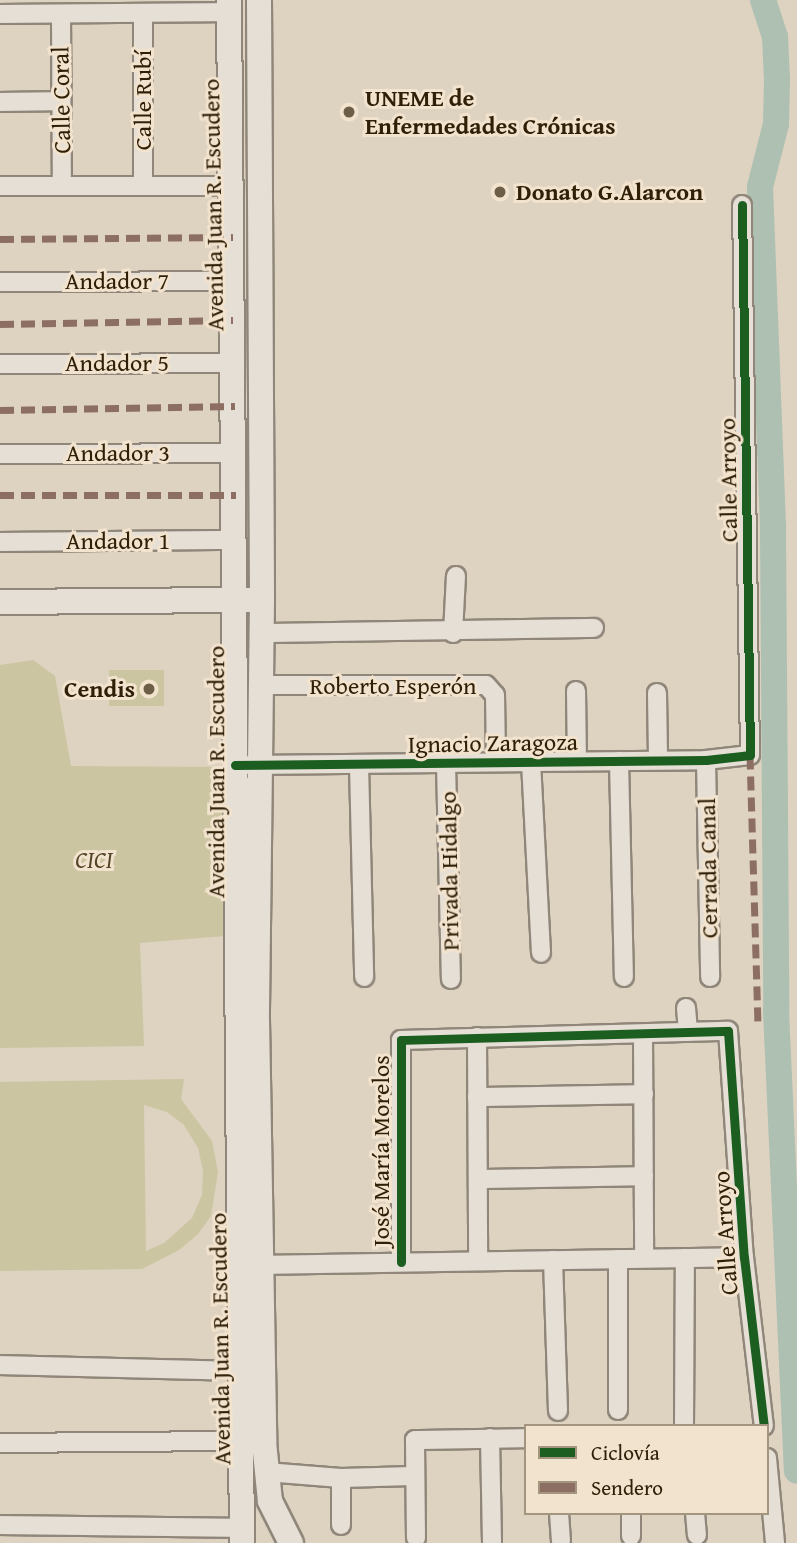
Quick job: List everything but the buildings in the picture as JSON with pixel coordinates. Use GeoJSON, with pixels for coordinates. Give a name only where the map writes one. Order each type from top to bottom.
{"type":"FeatureCollection","features":[{"type":"Feature","properties":{"kind":"main road","name":"Avenida Juan R. Escudero"},"geometry":{"type":"LineString","coordinates":[[247,1020],[260,765],[262,633],[259,0]]}},
{"type":"Feature","properties":{"kind":"main road","name":"Avenida Juan R. Escudero"},"geometry":{"type":"LineString","coordinates":[[229,6],[236,495],[235,765],[247,1020],[253,1441],[242,1536]]}},
{"type":"Feature","properties":{"kind":"main road"},"geometry":{"type":"LineString","coordinates":[[236,495],[262,495]]}},
{"type":"Feature","properties":{"kind":"main road"},"geometry":{"type":"LineString","coordinates":[[0,602],[262,600]]}},
{"type":"Feature","properties":{"kind":"main road","name":"Avenida Juan R. Escudero"},"geometry":{"type":"LineString","coordinates":[[253,1441],[266,1472],[275,1518],[291,1543]]}},
{"type":"Feature","properties":{"kind":"street"},"geometry":{"type":"LineString","coordinates":[[8,9],[61,14],[143,13],[229,6]]}},
{"type":"Feature","properties":{"kind":"street","name":"Calle Rubí"},"geometry":{"type":"LineString","coordinates":[[143,13],[144,186]]}},
{"type":"Feature","properties":{"kind":"street","name":"Calle Coral"},"geometry":{"type":"LineString","coordinates":[[61,14],[62,186]]}},
{"type":"Feature","properties":{"kind":"street"},"geometry":{"type":"LineString","coordinates":[[0,102],[61,101]]}},
{"type":"Feature","properties":{"kind":"street"},"geometry":{"type":"LineString","coordinates":[[0,186],[231,186]]}},
{"type":"Feature","properties":{"kind":"street","name":"Calle Arroyo"},"geometry":{"type":"LineString","coordinates":[[742,205],[750,755]]}},
{"type":"Feature","properties":{"kind":"street","name":"Andador 7"},"geometry":{"type":"LineString","coordinates":[[0,282],[233,281]]}},
{"type":"Feature","properties":{"kind":"street","name":"Andador 5"},"geometry":{"type":"LineString","coordinates":[[0,364],[234,363]]}},
{"type":"Feature","properties":{"kind":"street","name":"Andador 3"},"geometry":{"type":"LineString","coordinates":[[0,454],[235,453]]}},
{"type":"Feature","properties":{"kind":"street","name":"Andador 1"},"geometry":{"type":"LineString","coordinates":[[0,542],[236,540]]}},
{"type":"Feature","properties":{"kind":"street"},"geometry":{"type":"LineString","coordinates":[[453,633],[456,576]]}},
{"type":"Feature","properties":{"kind":"street"},"geometry":{"type":"LineString","coordinates":[[262,633],[453,633],[593,628]]}},
{"type":"Feature","properties":{"kind":"street","name":"Roberto Esperón"},"geometry":{"type":"LineString","coordinates":[[260,685],[486,685],[495,695],[496,762]]}},
{"type":"Feature","properties":{"kind":"street"},"geometry":{"type":"LineString","coordinates":[[576,691],[577,761]]}},
{"type":"Feature","properties":{"kind":"street"},"geometry":{"type":"LineString","coordinates":[[657,693],[658,758]]}},
{"type":"Feature","properties":{"kind":"street","name":"Ignacio Zaragoza"},"geometry":{"type":"LineString","coordinates":[[235,765],[619,761],[658,758],[706,760],[750,755]]}},
{"type":"Feature","properties":{"kind":"street","name":"Cerrada Canal"},"geometry":{"type":"LineString","coordinates":[[706,760],[710,977]]}},
{"type":"Feature","properties":{"kind":"street"},"geometry":{"type":"LineString","coordinates":[[619,761],[624,976]]}},
{"type":"Feature","properties":{"kind":"street"},"geometry":{"type":"LineString","coordinates":[[531,762],[541,953]]}},
{"type":"Feature","properties":{"kind":"street","name":"Privada Hidalgo"},"geometry":{"type":"LineString","coordinates":[[446,763],[451,979]]}},
{"type":"Feature","properties":{"kind":"street"},"geometry":{"type":"LineString","coordinates":[[359,765],[364,976]]}},
{"type":"Feature","properties":{"kind":"street"},"geometry":{"type":"LineString","coordinates":[[478,1261],[477,1037],[688,1032],[686,1008]]}},
{"type":"Feature","properties":{"kind":"street","name":"Calle Arroyo"},"geometry":{"type":"LineString","coordinates":[[688,1032],[719,1030],[731,1036],[744,1256],[764,1424]]}},
{"type":"Feature","properties":{"kind":"street"},"geometry":{"type":"LineString","coordinates":[[643,1035],[645,1258]]}},
{"type":"Feature","properties":{"kind":"street","name":"José María Morelos"},"geometry":{"type":"LineString","coordinates":[[401,1262],[401,1040],[477,1037]]}},
{"type":"Feature","properties":{"kind":"street"},"geometry":{"type":"LineString","coordinates":[[477,1097],[644,1094]]}},
{"type":"Feature","properties":{"kind":"street"},"geometry":{"type":"LineString","coordinates":[[478,1179],[644,1176]]}},
{"type":"Feature","properties":{"kind":"street"},"geometry":{"type":"LineString","coordinates":[[250,1265],[744,1256]]}},
{"type":"Feature","properties":{"kind":"street"},"geometry":{"type":"LineString","coordinates":[[684,1424],[685,1258]]}},
{"type":"Feature","properties":{"kind":"street"},"geometry":{"type":"LineString","coordinates":[[618,1259],[618,1410]]}},
{"type":"Feature","properties":{"kind":"street"},"geometry":{"type":"LineString","coordinates":[[554,1260],[558,1411]]}},
{"type":"Feature","properties":{"kind":"street"},"geometry":{"type":"LineString","coordinates":[[0,1365],[212,1370]]}},
{"type":"Feature","properties":{"kind":"street"},"geometry":{"type":"LineString","coordinates":[[416,1538],[413,1476],[415,1440],[524,1437]]}},
{"type":"Feature","properties":{"kind":"street"},"geometry":{"type":"LineString","coordinates":[[490,1438],[492,1543]]}},
{"type":"Feature","properties":{"kind":"street"},"geometry":{"type":"LineString","coordinates":[[0,1443],[253,1441]]}},
{"type":"Feature","properties":{"kind":"street"},"geometry":{"type":"LineString","coordinates":[[266,1472],[341,1478],[413,1476]]}},
{"type":"Feature","properties":{"kind":"street"},"geometry":{"type":"LineString","coordinates":[[341,1478],[341,1525]]}},
{"type":"Feature","properties":{"kind":"street"},"geometry":{"type":"LineString","coordinates":[[769,1479],[775,1543]]}},
{"type":"Feature","properties":{"kind":"street"},"geometry":{"type":"LineString","coordinates":[[559,1515],[561,1541]]}},
{"type":"Feature","properties":{"kind":"street"},"geometry":{"type":"LineString","coordinates":[[631,1515],[631,1536]]}},
{"type":"Feature","properties":{"kind":"street"},"geometry":{"type":"LineString","coordinates":[[695,1515],[697,1535]]}},
{"type":"Feature","properties":{"kind":"street"},"geometry":{"type":"LineString","coordinates":[[0,1525],[66,1535],[242,1536]]}},
{"type":"Feature","properties":{"kind":"green space","name":"CICI"},"geometry":{"type":"Polygon","coordinates":[[[33,660],[55,676],[71,766],[221,767],[225,936],[140,943],[144,1046],[0,1048],[0,665],[33,660]]]}},
{"type":"Feature","properties":{"kind":"green space"},"geometry":{"type":"Polygon","coordinates":[[[109,670],[164,670],[164,706],[109,706],[109,670]]]}},
{"type":"Feature","properties":{"kind":"green space"},"geometry":{"type":"Polygon","coordinates":[[[184,1079],[181,1099],[212,1141],[218,1172],[211,1216],[198,1234],[179,1250],[142,1269],[0,1271],[0,1082],[184,1079]],[[144,1105],[146,1251],[164,1243],[192,1218],[202,1195],[203,1170],[198,1148],[184,1125],[167,1112],[144,1105]]]}},
{"type":"Feature","properties":{"kind":"waterway"},"geometry":{"type":"LineString","coordinates":[[763,0],[775,37],[777,80],[776,124],[760,187],[773,531],[776,1011],[797,1471]]}},
{"type":"Feature","properties":{"kind":"marked path"},"geometry":{"type":"LineString","coordinates":[[0,239],[233,237]]}},
{"type":"Feature","properties":{"kind":"marked path"},"geometry":{"type":"LineString","coordinates":[[0,324],[233,320]]}},
{"type":"Feature","properties":{"kind":"marked path"},"geometry":{"type":"LineString","coordinates":[[0,410],[235,406]]}},
{"type":"Feature","properties":{"kind":"marked path"},"geometry":{"type":"LineString","coordinates":[[0,495],[236,495]]}},
{"type":"Feature","properties":{"kind":"marked path"},"geometry":{"type":"LineString","coordinates":[[750,755],[758,1027]]}},
{"type":"Feature","properties":{"kind":"cycle path"},"geometry":{"type":"LineString","coordinates":[[235,765],[706,760],[750,755],[742,205]]}},
{"type":"Feature","properties":{"kind":"cycle path"},"geometry":{"type":"LineString","coordinates":[[401,1262],[401,1040],[728,1031],[744,1257],[764,1424]]}},
{"type":"Feature","properties":{"kind":"place","name":"UNEME de Enfermedades Crónicas"},"geometry":{"type":"Point","coordinates":[349,112]}},
{"type":"Feature","properties":{"kind":"place","name":"Donato G.Alarcon"},"geometry":{"type":"Point","coordinates":[500,192]}},
{"type":"Feature","properties":{"kind":"place","name":"Cendis"},"geometry":{"type":"Point","coordinates":[149,689]}}]}
